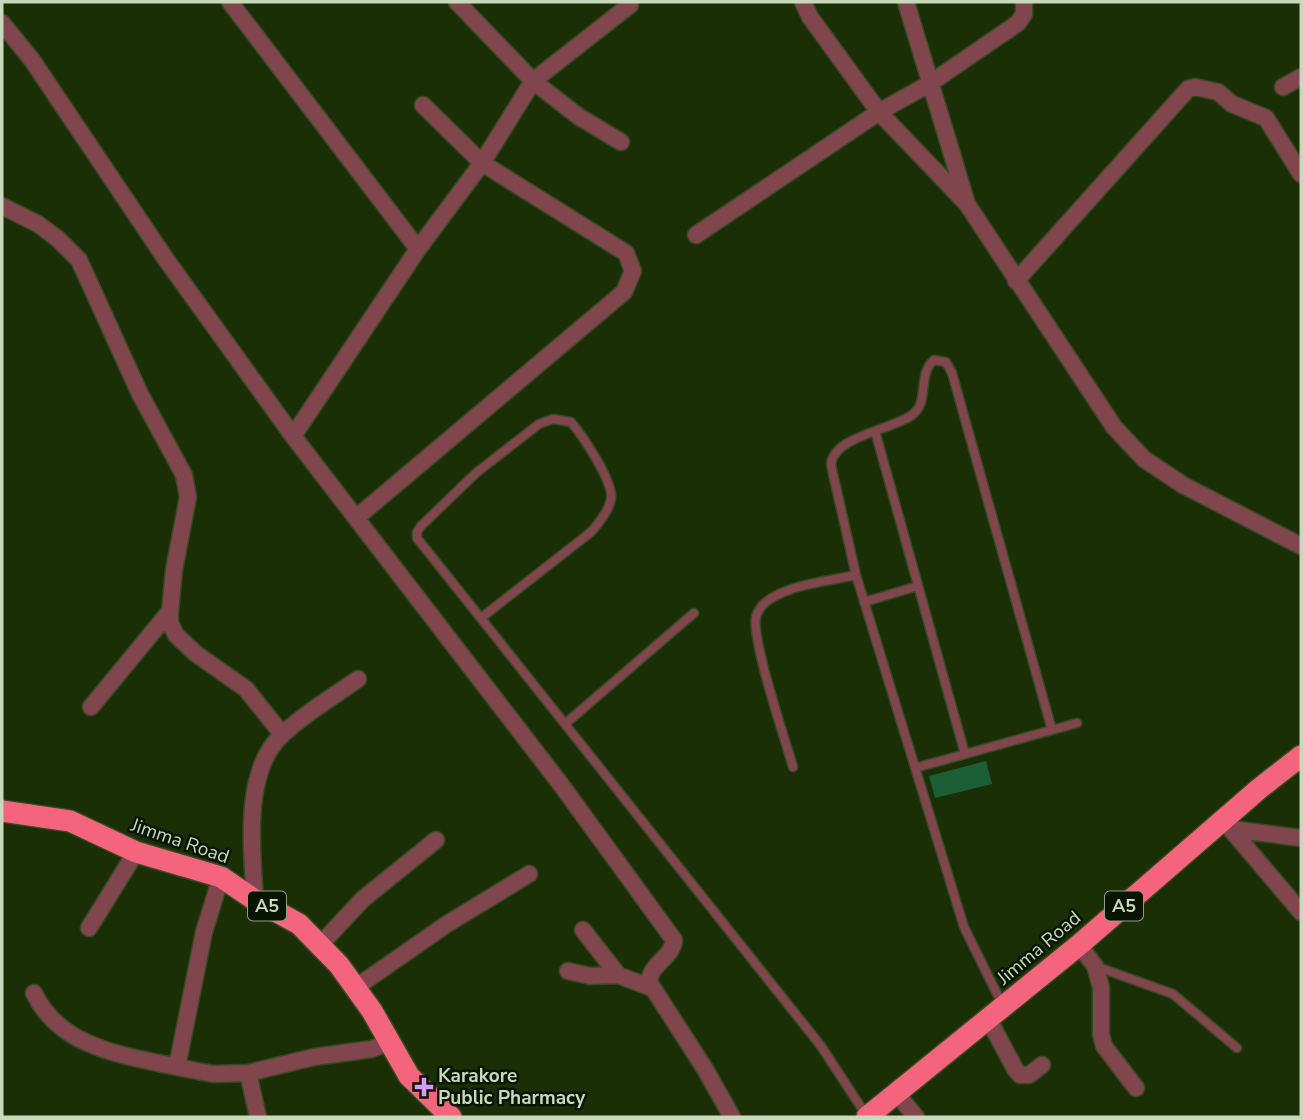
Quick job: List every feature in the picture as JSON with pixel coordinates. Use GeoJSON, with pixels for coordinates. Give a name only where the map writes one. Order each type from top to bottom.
{"type":"FeatureCollection","features":[{"type":"Feature","properties":{"kind":"highway","name":"Jimma Road"},"geometry":{"type":"LineString","coordinates":[[867,1117],[1227,825],[1300,758]]}},
{"type":"Feature","properties":{"kind":"highway","name":"Jimma Road"},"geometry":{"type":"LineString","coordinates":[[2,811],[70,821],[136,852],[221,877],[299,924],[339,965],[372,1011],[409,1076],[451,1117]]}},
{"type":"Feature","properties":{"kind":"street"},"geometry":{"type":"LineString","coordinates":[[457,2],[533,82],[578,116],[621,142]]}},
{"type":"Feature","properties":{"kind":"street"},"geometry":{"type":"LineString","coordinates":[[803,2],[810,17],[879,112],[967,204],[1114,427],[1144,459],[1183,485],[1300,543]]}},
{"type":"Feature","properties":{"kind":"street"},"geometry":{"type":"LineString","coordinates":[[906,2],[967,204]]}},
{"type":"Feature","properties":{"kind":"street"},"geometry":{"type":"LineString","coordinates":[[696,235],[879,112],[929,84],[1018,23],[1024,14],[1024,2]]}},
{"type":"Feature","properties":{"kind":"street"},"geometry":{"type":"LineString","coordinates":[[234,3],[418,249]]}},
{"type":"Feature","properties":{"kind":"street"},"geometry":{"type":"LineString","coordinates":[[293,436],[418,249],[482,163],[533,82],[630,5]]}},
{"type":"Feature","properties":{"kind":"street"},"geometry":{"type":"LineString","coordinates":[[2,23],[32,60],[165,258],[293,436],[562,786],[674,940],[674,945],[649,975],[652,988],[705,1069],[732,1117]]}},
{"type":"Feature","properties":{"kind":"street"},"geometry":{"type":"LineString","coordinates":[[1283,87],[1301,77]]}},
{"type":"Feature","properties":{"kind":"street"},"geometry":{"type":"LineString","coordinates":[[1016,281],[1188,89],[1195,87],[1218,92],[1232,104],[1266,118],[1301,174]]}},
{"type":"Feature","properties":{"kind":"street"},"geometry":{"type":"LineString","coordinates":[[356,518],[624,292],[633,271],[626,253],[482,163],[423,105]]}},
{"type":"Feature","properties":{"kind":"street"},"geometry":{"type":"LineString","coordinates":[[2,206],[38,224],[79,260],[140,394],[184,475],[188,497],[174,570],[170,611],[170,623],[176,635],[195,653],[246,689],[282,734]]}},
{"type":"Feature","properties":{"kind":"street"},"geometry":{"type":"LineString","coordinates":[[91,707],[170,611]]}},
{"type":"Feature","properties":{"kind":"street"},"geometry":{"type":"LineString","coordinates":[[256,900],[250,822],[262,762],[282,734],[358,680]]}},
{"type":"Feature","properties":{"kind":"street"},"geometry":{"type":"LineString","coordinates":[[1227,825],[1301,838]]}},
{"type":"Feature","properties":{"kind":"street"},"geometry":{"type":"LineString","coordinates":[[1227,825],[1301,912]]}},
{"type":"Feature","properties":{"kind":"street"},"geometry":{"type":"LineString","coordinates":[[320,945],[363,899],[436,840]]}},
{"type":"Feature","properties":{"kind":"street"},"geometry":{"type":"LineString","coordinates":[[89,928],[136,852]]}},
{"type":"Feature","properties":{"kind":"street"},"geometry":{"type":"LineString","coordinates":[[355,988],[447,924],[528,874]]}},
{"type":"Feature","properties":{"kind":"street"},"geometry":{"type":"LineString","coordinates":[[177,1067],[204,932],[221,877]]}},
{"type":"Feature","properties":{"kind":"street"},"geometry":{"type":"LineString","coordinates":[[583,930],[618,975]]}},
{"type":"Feature","properties":{"kind":"street"},"geometry":{"type":"LineString","coordinates":[[1079,945],[1095,965],[1101,987],[1101,1034],[1104,1046],[1136,1088]]}},
{"type":"Feature","properties":{"kind":"street"},"geometry":{"type":"LineString","coordinates":[[568,971],[590,976],[618,975],[652,988]]}},
{"type":"Feature","properties":{"kind":"street"},"geometry":{"type":"LineString","coordinates":[[34,993],[49,1018],[77,1039],[109,1052],[213,1074],[248,1073],[314,1057],[372,1049],[388,1042]]}},
{"type":"Feature","properties":{"kind":"street"},"geometry":{"type":"LineString","coordinates":[[996,1014],[1015,1069],[1020,1075],[1029,1075],[1042,1065]]}},
{"type":"Feature","properties":{"kind":"street"},"geometry":{"type":"LineString","coordinates":[[248,1073],[258,1117]]}},
{"type":"Feature","properties":{"kind":"street"},"geometry":{"type":"LineString","coordinates":[[897,1094],[916,1117]]}},
{"type":"Feature","properties":{"kind":"lane"},"geometry":{"type":"LineString","coordinates":[[996,1014],[964,927],[864,602],[831,465],[831,457],[842,444],[914,414],[921,401],[925,373],[934,360],[946,362],[953,373],[1052,730]]}},
{"type":"Feature","properties":{"kind":"lane"},"geometry":{"type":"LineString","coordinates":[[481,618],[592,532],[601,522],[611,499],[610,488],[582,435],[571,422],[553,419],[538,424],[476,473],[421,526],[417,538],[821,1046],[867,1117]]}},
{"type":"Feature","properties":{"kind":"lane"},"geometry":{"type":"LineString","coordinates":[[875,431],[965,754]]}},
{"type":"Feature","properties":{"kind":"lane"},"geometry":{"type":"LineString","coordinates":[[793,767],[764,665],[756,616],[760,607],[769,600],[795,588],[856,575]]}},
{"type":"Feature","properties":{"kind":"lane"},"geometry":{"type":"LineString","coordinates":[[864,602],[918,586]]}},
{"type":"Feature","properties":{"kind":"lane"},"geometry":{"type":"LineString","coordinates":[[565,724],[694,613]]}},
{"type":"Feature","properties":{"kind":"lane"},"geometry":{"type":"LineString","coordinates":[[915,768],[1077,723]]}},
{"type":"Feature","properties":{"kind":"lane"},"geometry":{"type":"LineString","coordinates":[[1095,965],[1173,994],[1237,1048]]}},
{"type":"Feature","properties":{"kind":"building"},"geometry":{"type":"Polygon","coordinates":[[[986,761],[992,784],[935,798],[929,776],[986,761]]]}},
{"type":"Feature","properties":{"kind":"place","name":"Karakore Public Pharmacy"},"geometry":{"type":"Point","coordinates":[424,1087]}}]}
